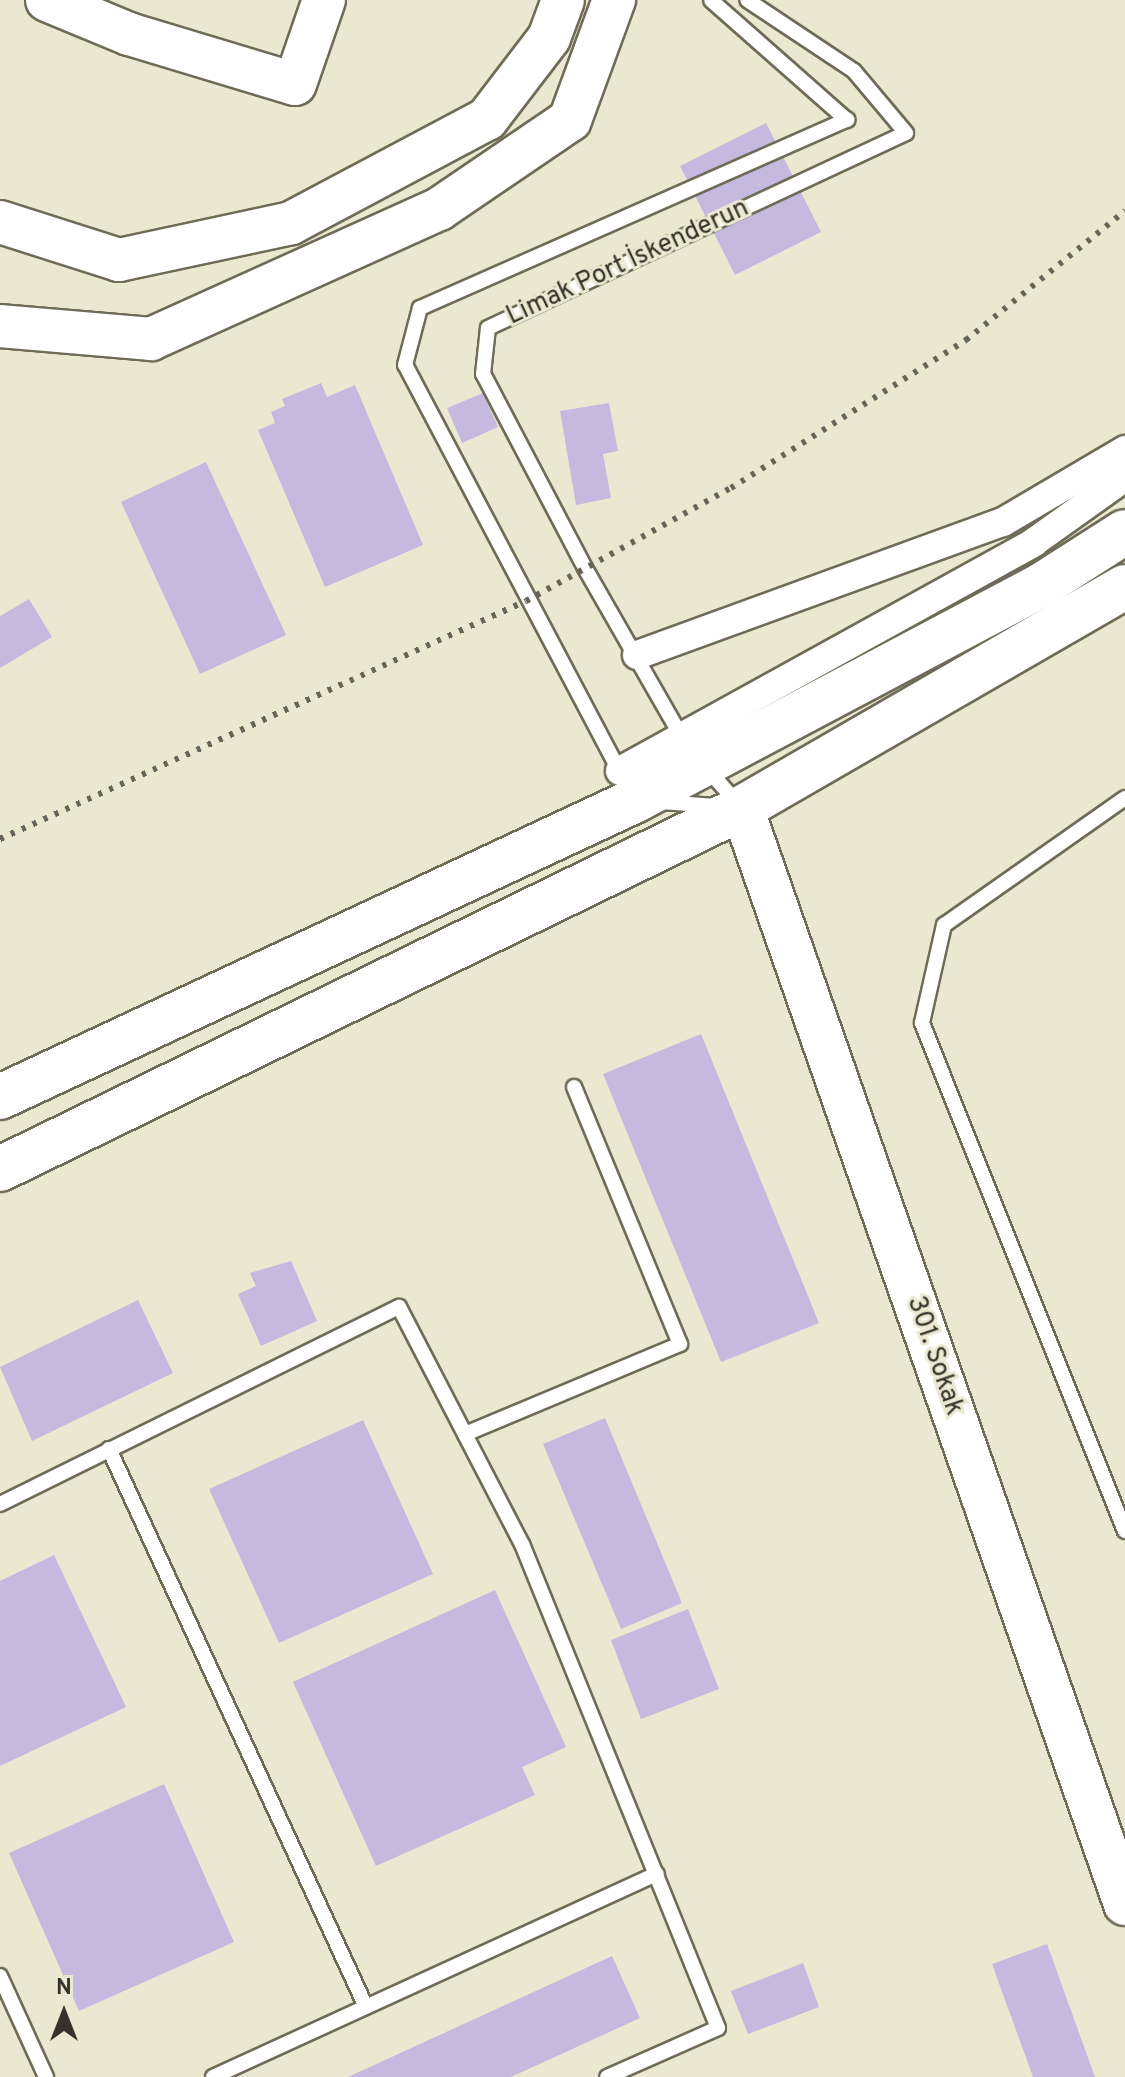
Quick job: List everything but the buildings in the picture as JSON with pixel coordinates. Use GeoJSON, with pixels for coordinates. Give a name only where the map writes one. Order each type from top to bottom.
{"type":"FeatureCollection","features":[{"type":"Feature","properties":{"kind":"highway"},"geometry":{"type":"LineString","coordinates":[[0,1097],[692,751],[1042,585],[1125,532]]}},
{"type":"Feature","properties":{"kind":"highway"},"geometry":{"type":"LineString","coordinates":[[0,1169],[742,808],[1125,587]]}},
{"type":"Feature","properties":{"kind":"street"},"geometry":{"type":"LineString","coordinates":[[47,0],[129,34],[295,84],[324,0]]}},
{"type":"Feature","properties":{"kind":"street"},"geometry":{"type":"LineString","coordinates":[[0,222],[119,260],[291,223],[487,119],[549,38],[563,0]]}},
{"type":"Feature","properties":{"kind":"street"},"geometry":{"type":"LineString","coordinates":[[0,326],[151,339],[439,209],[570,120],[614,0]]}},
{"type":"Feature","properties":{"kind":"street"},"geometry":{"type":"LineString","coordinates":[[637,655],[1003,522],[1125,450]]}},
{"type":"Feature","properties":{"kind":"street"},"geometry":{"type":"LineString","coordinates":[[692,751],[1034,542],[1125,477]]}},
{"type":"Feature","properties":{"kind":"street","name":"301. Sokak"},"geometry":{"type":"LineString","coordinates":[[742,808],[1125,1904]]}},
{"type":"Feature","properties":{"kind":"lane"},"geometry":{"type":"LineString","coordinates":[[711,0],[847,120],[420,308],[405,365],[628,785],[742,808]]}},
{"type":"Feature","properties":{"kind":"lane","name":"Limak Port İskenderun"},"geometry":{"type":"LineString","coordinates":[[742,808],[692,751],[483,374],[488,328],[906,133],[854,71],[747,0]]}},
{"type":"Feature","properties":{"kind":"lane"},"geometry":{"type":"LineString","coordinates":[[1125,798],[944,925],[922,1023],[1125,1531]]}},
{"type":"Feature","properties":{"kind":"lane"},"geometry":{"type":"LineString","coordinates":[[465,1434],[680,1344],[574,1087]]}},
{"type":"Feature","properties":{"kind":"lane"},"geometry":{"type":"LineString","coordinates":[[0,1504],[399,1307],[522,1544],[718,2028],[607,2077]]}},
{"type":"Feature","properties":{"kind":"lane"},"geometry":{"type":"LineString","coordinates":[[109,1449],[366,2007]]}},
{"type":"Feature","properties":{"kind":"lane"},"geometry":{"type":"LineString","coordinates":[[213,2077],[657,1874]]}},
{"type":"Feature","properties":{"kind":"lane"},"geometry":{"type":"LineString","coordinates":[[0,1976],[46,2077]]}},
{"type":"Feature","properties":{"kind":"railway"},"geometry":{"type":"LineString","coordinates":[[0,839],[526,601],[731,488],[966,340],[1125,211]]}}]}
